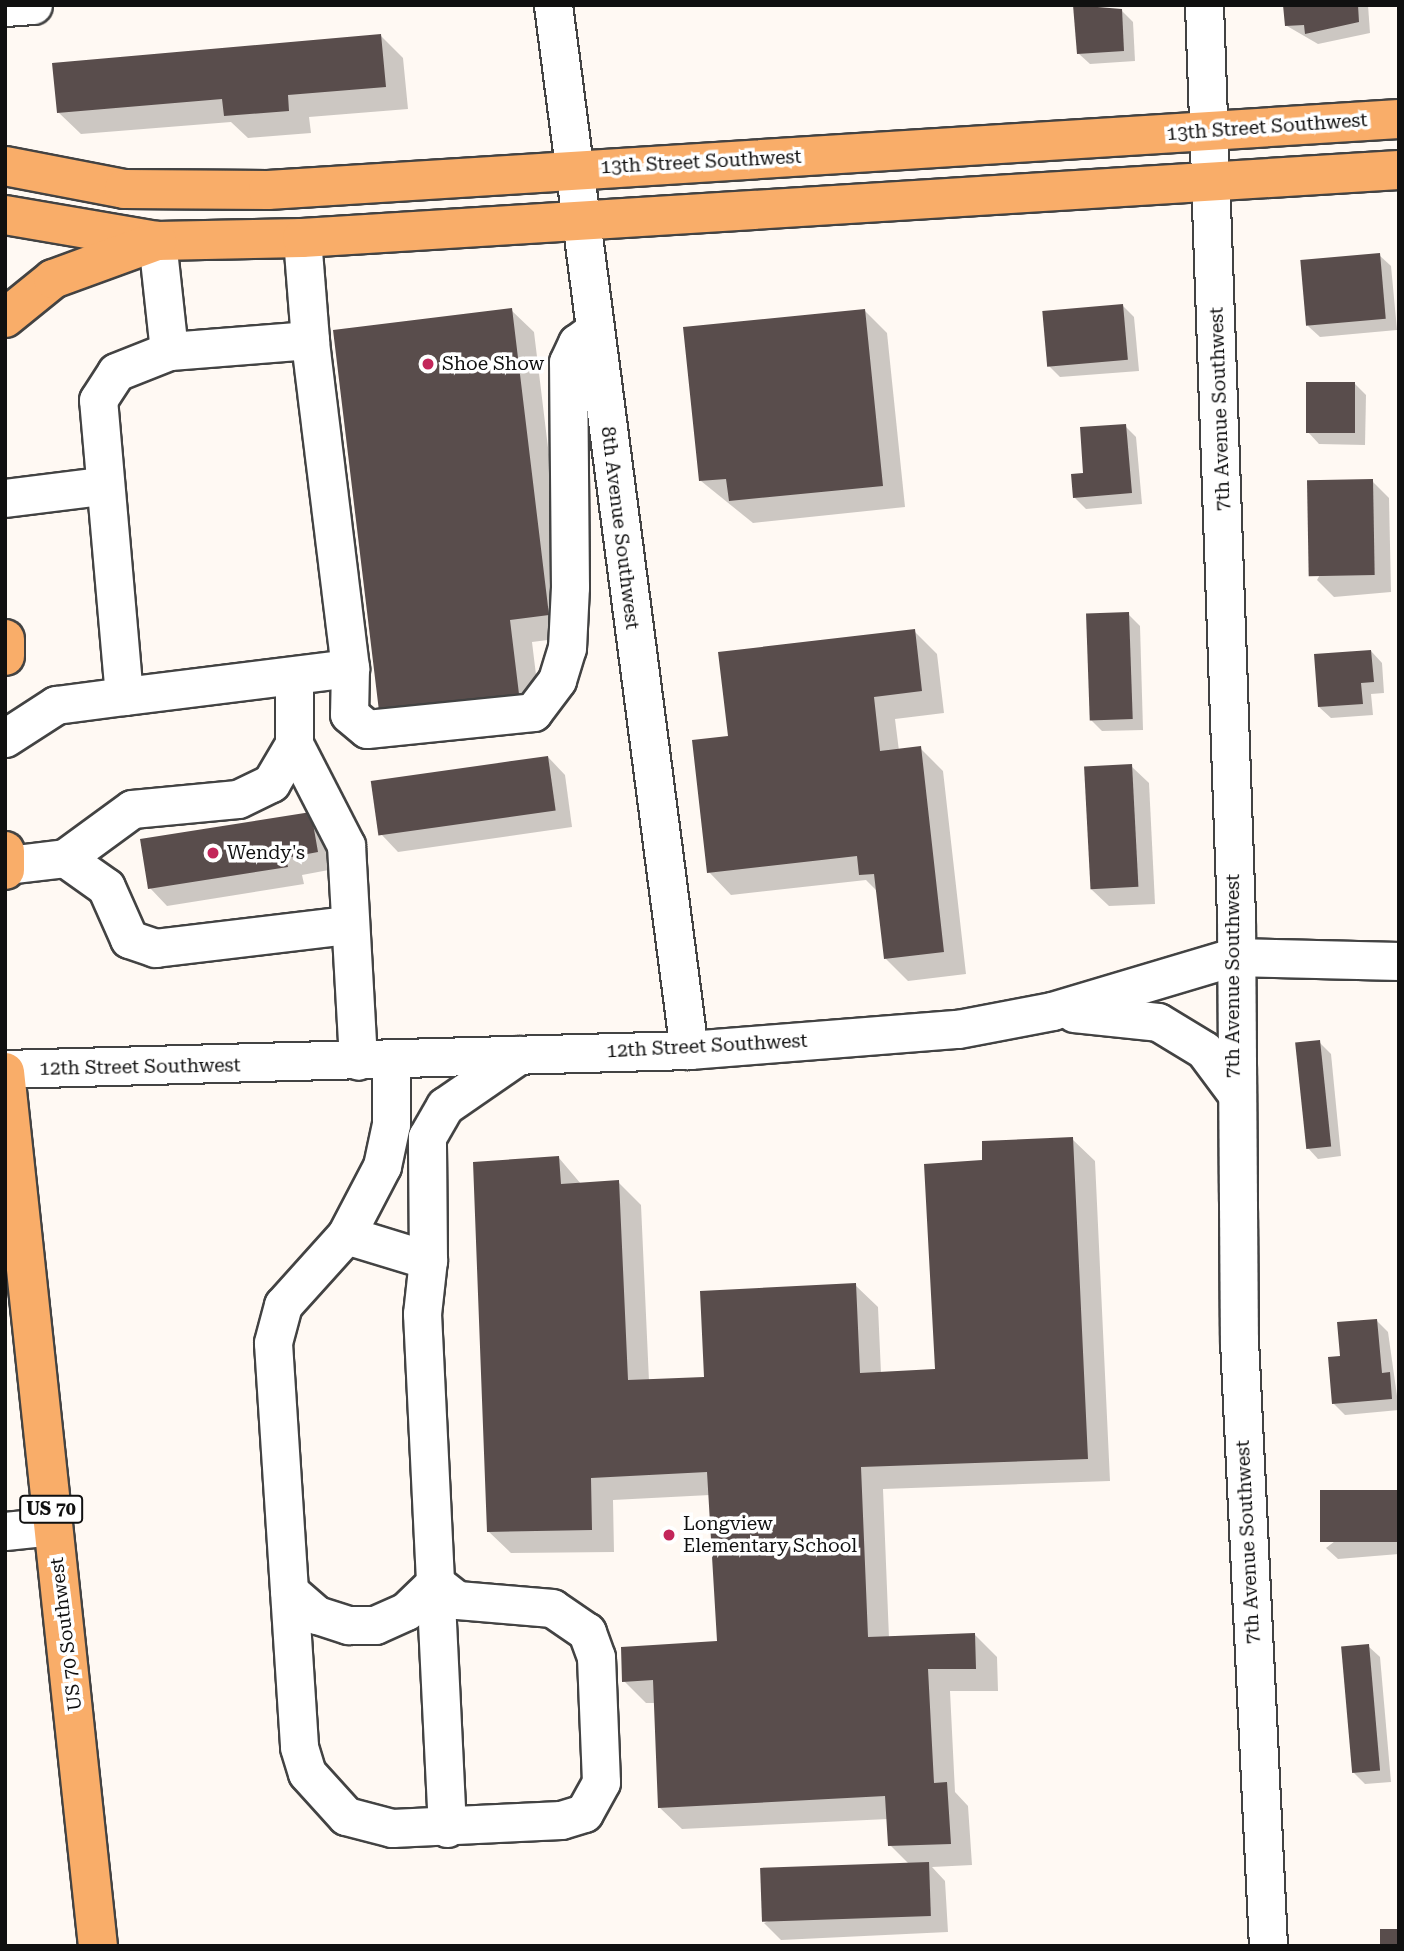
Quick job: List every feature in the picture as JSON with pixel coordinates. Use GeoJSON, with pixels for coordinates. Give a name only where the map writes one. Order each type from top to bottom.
{"type":"FeatureCollection","features":[{"type":"Feature","properties":{"kind":"main road","name":"13th Street Southwest"},"geometry":{"type":"LineString","coordinates":[[5,166],[48,178],[177,191],[1399,119]]}},
{"type":"Feature","properties":{"kind":"main road"},"geometry":{"type":"LineString","coordinates":[[5,215],[157,241],[302,237],[1399,170]]}},
{"type":"Feature","properties":{"kind":"main road"},"geometry":{"type":"LineString","coordinates":[[5,318],[53,279],[157,241]]}},
{"type":"Feature","properties":{"kind":"main road"},"geometry":{"type":"LineString","coordinates":[[5,639],[5,656]]}},
{"type":"Feature","properties":{"kind":"main road","name":"US 70 Southwest"},"geometry":{"type":"LineString","coordinates":[[5,1071],[98,1946]]}},
{"type":"Feature","properties":{"kind":"street"},"geometry":{"type":"LineString","coordinates":[[5,7],[33,5]]}},
{"type":"Feature","properties":{"kind":"street","name":"8th Avenue Southwest"},"geometry":{"type":"LineString","coordinates":[[553,5],[689,1050]]}},
{"type":"Feature","properties":{"kind":"street","name":"7th Avenue Southwest"},"geometry":{"type":"LineString","coordinates":[[1204,5],[1212,131],[1233,957],[1233,1088],[1268,1946]]}},
{"type":"Feature","properties":{"kind":"street"},"geometry":{"type":"LineString","coordinates":[[302,237],[310,340],[350,668],[349,715],[367,729],[533,712],[557,680],[567,648],[570,587],[568,362],[577,343],[595,330]]}},
{"type":"Feature","properties":{"kind":"street"},"geometry":{"type":"LineString","coordinates":[[157,241],[169,351]]}},
{"type":"Feature","properties":{"kind":"street"},"geometry":{"type":"LineString","coordinates":[[124,696],[102,486],[98,400],[116,372],[169,351],[310,340]]}},
{"type":"Feature","properties":{"kind":"street"},"geometry":{"type":"LineString","coordinates":[[5,498],[102,486]]}},
{"type":"Feature","properties":{"kind":"street"},"geometry":{"type":"LineString","coordinates":[[5,737],[56,705],[350,668]]}},
{"type":"Feature","properties":{"kind":"street"},"geometry":{"type":"LineString","coordinates":[[294,677],[294,744],[346,845],[349,925],[375,1060],[391,1124],[382,1166],[346,1235],[282,1305],[273,1343],[299,1747],[307,1773],[346,1816],[392,1828],[447,1828],[584,1813],[601,1782],[596,1657],[587,1632],[570,1615],[457,1600],[435,1583]]}},
{"type":"Feature","properties":{"kind":"street"},"geometry":{"type":"LineString","coordinates":[[6,862],[65,858],[132,809],[238,799],[271,783],[294,744]]}},
{"type":"Feature","properties":{"kind":"street"},"geometry":{"type":"LineString","coordinates":[[65,858],[106,887],[129,939],[155,948],[349,925]]}},
{"type":"Feature","properties":{"kind":"street","name":"12th Street Southwest"},"geometry":{"type":"LineString","coordinates":[[5,1071],[689,1050],[958,1029],[1052,1011],[1233,957],[1399,961]]}},
{"type":"Feature","properties":{"kind":"street"},"geometry":{"type":"LineString","coordinates":[[1052,1011],[1158,1022],[1204,1050],[1233,1088]]}},
{"type":"Feature","properties":{"kind":"street"},"geometry":{"type":"LineString","coordinates":[[447,1828],[422,1314],[428,1260],[424,1167],[433,1121],[519,1055]]}},
{"type":"Feature","properties":{"kind":"street"},"geometry":{"type":"LineString","coordinates":[[346,1235],[428,1260]]}},
{"type":"Feature","properties":{"kind":"street"},"geometry":{"type":"LineString","coordinates":[[5,1531],[53,1525]]}},
{"type":"Feature","properties":{"kind":"street"},"geometry":{"type":"LineString","coordinates":[[289,1591],[317,1615],[348,1625],[375,1625],[406,1611],[435,1583]]}},
{"type":"Feature","properties":{"kind":"building"},"geometry":{"type":"Polygon","coordinates":[[[1073,5],[1122,9],[1124,51],[1077,54],[1073,5]]]}},
{"type":"Feature","properties":{"kind":"building"},"geometry":{"type":"Polygon","coordinates":[[[1283,5],[1358,5],[1359,22],[1305,34],[1304,25],[1285,26],[1283,5]]]}},
{"type":"Feature","properties":{"kind":"building"},"geometry":{"type":"Polygon","coordinates":[[[381,34],[386,87],[288,95],[289,111],[224,116],[222,99],[57,113],[52,63],[381,34]]]}},
{"type":"Feature","properties":{"kind":"building"},"geometry":{"type":"Polygon","coordinates":[[[1380,253],[1386,319],[1306,326],[1300,260],[1380,253]]]}},
{"type":"Feature","properties":{"kind":"building"},"geometry":{"type":"Polygon","coordinates":[[[1123,304],[1128,360],[1047,367],[1042,311],[1123,304]]]}},
{"type":"Feature","properties":{"kind":"building"},"geometry":{"type":"Polygon","coordinates":[[[512,308],[549,615],[510,620],[519,694],[379,711],[333,330],[512,308]]]}},
{"type":"Feature","properties":{"kind":"building"},"geometry":{"type":"Polygon","coordinates":[[[865,309],[883,486],[729,501],[726,479],[699,481],[683,327],[865,309]]]}},
{"type":"Feature","properties":{"kind":"building"},"geometry":{"type":"Polygon","coordinates":[[[1306,382],[1355,382],[1355,433],[1306,433],[1306,382]]]}},
{"type":"Feature","properties":{"kind":"building"},"geometry":{"type":"Polygon","coordinates":[[[1126,424],[1132,493],[1073,498],[1071,474],[1083,473],[1080,427],[1126,424]]]}},
{"type":"Feature","properties":{"kind":"building"},"geometry":{"type":"Polygon","coordinates":[[[1373,479],[1375,575],[1309,576],[1307,480],[1373,479]]]}},
{"type":"Feature","properties":{"kind":"building"},"geometry":{"type":"Polygon","coordinates":[[[1129,612],[1133,719],[1090,720],[1086,614],[1129,612]]]}},
{"type":"Feature","properties":{"kind":"building"},"geometry":{"type":"Polygon","coordinates":[[[915,629],[922,691],[874,697],[880,751],[921,746],[944,952],[884,959],[874,874],[859,875],[857,856],[707,873],[692,740],[728,736],[718,652],[915,629]]]}},
{"type":"Feature","properties":{"kind":"building"},"geometry":{"type":"Polygon","coordinates":[[[1371,650],[1374,682],[1361,683],[1363,704],[1318,707],[1314,654],[1371,650]]]}},
{"type":"Feature","properties":{"kind":"building"},"geometry":{"type":"Polygon","coordinates":[[[548,756],[556,810],[378,835],[371,781],[548,756]]]}},
{"type":"Feature","properties":{"kind":"building"},"geometry":{"type":"Polygon","coordinates":[[[1132,764],[1138,887],[1091,889],[1084,767],[1132,764]]]}},
{"type":"Feature","properties":{"kind":"building"},"geometry":{"type":"Polygon","coordinates":[[[311,812],[318,852],[286,858],[288,867],[148,889],[140,839],[311,812]]]}},
{"type":"Feature","properties":{"kind":"building"},"geometry":{"type":"Polygon","coordinates":[[[1320,1040],[1331,1146],[1306,1149],[1295,1043],[1320,1040]]]}},
{"type":"Feature","properties":{"kind":"building"},"geometry":{"type":"Polygon","coordinates":[[[1073,1137],[1088,1459],[861,1467],[868,1637],[975,1633],[976,1669],[928,1669],[934,1783],[947,1782],[951,1844],[888,1846],[885,1796],[658,1808],[653,1680],[622,1682],[621,1647],[717,1641],[707,1472],[591,1478],[592,1530],[487,1532],[473,1162],[559,1156],[561,1184],[619,1180],[628,1380],[704,1377],[700,1291],[856,1283],[860,1373],[935,1369],[924,1164],[982,1160],[982,1141],[1073,1137]]]}},
{"type":"Feature","properties":{"kind":"building"},"geometry":{"type":"Polygon","coordinates":[[[1377,1319],[1382,1373],[1390,1372],[1392,1399],[1332,1404],[1328,1357],[1340,1356],[1337,1322],[1377,1319]]]}},
{"type":"Feature","properties":{"kind":"building"},"geometry":{"type":"Polygon","coordinates":[[[1320,1490],[1399,1490],[1399,1542],[1320,1542],[1320,1490]]]}},
{"type":"Feature","properties":{"kind":"building"},"geometry":{"type":"Polygon","coordinates":[[[1369,1644],[1380,1771],[1352,1773],[1341,1646],[1369,1644]]]}},
{"type":"Feature","properties":{"kind":"building"},"geometry":{"type":"Polygon","coordinates":[[[929,1862],[931,1916],[762,1922],[760,1868],[929,1862]]]}},
{"type":"Feature","properties":{"kind":"building"},"geometry":{"type":"Polygon","coordinates":[[[1380,1929],[1399,1929],[1399,1946],[1380,1946],[1380,1929]]]}},
{"type":"Feature","properties":{"kind":"place","name":"Shoe Show"},"geometry":{"type":"Point","coordinates":[428,364]}},
{"type":"Feature","properties":{"kind":"place","name":"Wendy's"},"geometry":{"type":"Point","coordinates":[213,853]}},
{"type":"Feature","properties":{"kind":"place","name":"Longview Elementary School"},"geometry":{"type":"Point","coordinates":[669,1535]}}]}
